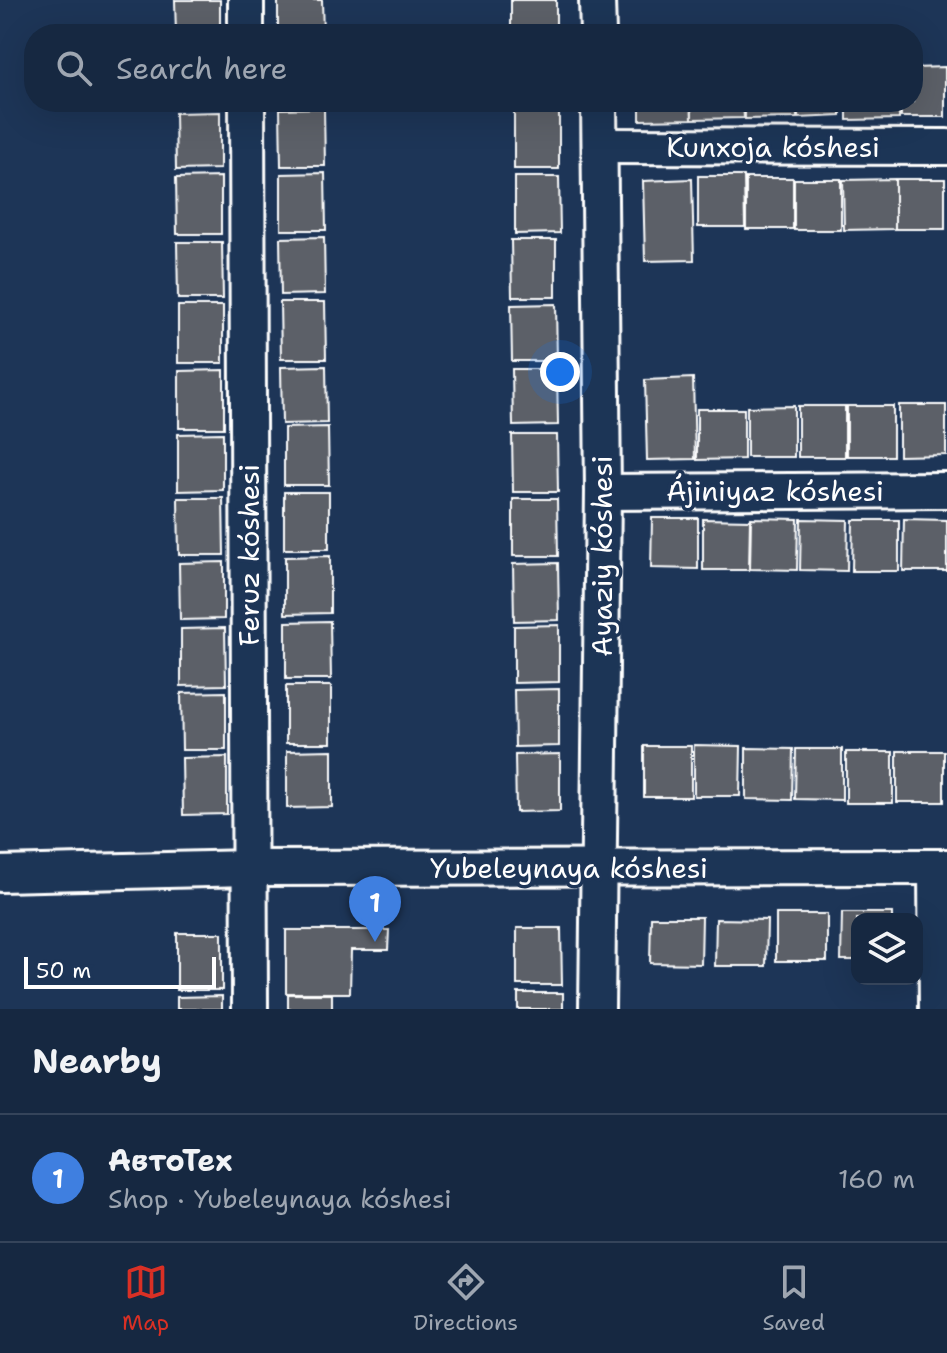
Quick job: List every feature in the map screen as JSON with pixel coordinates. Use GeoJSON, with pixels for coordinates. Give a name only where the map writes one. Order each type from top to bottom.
{"type":"FeatureCollection","features":[{"type":"Feature","properties":{"kind":"street"},"geometry":{"type":"LineString","coordinates":[[246,0],[246,24]]}},
{"type":"Feature","properties":{"kind":"street"},"geometry":{"type":"LineString","coordinates":[[597,0],[598,24]]}},
{"type":"Feature","properties":{"kind":"street","name":"Feruz kóshesi"},"geometry":{"type":"LineString","coordinates":[[247,112],[250,1009]]}},
{"type":"Feature","properties":{"kind":"street","name":"Ayaziy kóshesi"},"geometry":{"type":"LineString","coordinates":[[597,1009],[603,492],[599,112]]}},
{"type":"Feature","properties":{"kind":"street","name":"Kunxoja kóshesi"},"geometry":{"type":"LineString","coordinates":[[600,146],[947,147]]}},
{"type":"Feature","properties":{"kind":"street","name":"Ájiniyaz kóshesi"},"geometry":{"type":"LineString","coordinates":[[603,492],[947,490]]}},
{"type":"Feature","properties":{"kind":"street"},"geometry":{"type":"LineString","coordinates":[[937,1009],[942,867]]}},
{"type":"Feature","properties":{"kind":"street","name":"Yubeleynaya kóshesi"},"geometry":{"type":"LineString","coordinates":[[0,874],[250,868],[942,867]]}},
{"type":"Feature","properties":{"kind":"building"},"geometry":{"type":"Polygon","coordinates":[[[175,0],[220,0],[220,24],[176,24],[175,0]]]}},
{"type":"Feature","properties":{"kind":"building"},"geometry":{"type":"Polygon","coordinates":[[[278,0],[322,0],[323,24],[278,24],[278,0]]]}},
{"type":"Feature","properties":{"kind":"building"},"geometry":{"type":"Polygon","coordinates":[[[511,0],[556,0],[556,24],[511,24],[511,0]]]}},
{"type":"Feature","properties":{"kind":"building"},"geometry":{"type":"Polygon","coordinates":[[[945,67],[945,117],[901,117],[901,112],[923,112],[923,68],[945,67]]]}},
{"type":"Feature","properties":{"kind":"building"},"geometry":{"type":"Polygon","coordinates":[[[220,112],[220,169],[176,170],[175,113],[220,112]]]}},
{"type":"Feature","properties":{"kind":"building"},"geometry":{"type":"Polygon","coordinates":[[[280,112],[324,112],[325,166],[281,166],[280,112]]]}},
{"type":"Feature","properties":{"kind":"building"},"geometry":{"type":"Polygon","coordinates":[[[514,112],[559,112],[559,169],[514,169],[514,112]]]}},
{"type":"Feature","properties":{"kind":"building"},"geometry":{"type":"Polygon","coordinates":[[[640,112],[692,112],[692,119],[640,120],[640,112]]]}},
{"type":"Feature","properties":{"kind":"building"},"geometry":{"type":"Polygon","coordinates":[[[692,112],[744,112],[744,118],[692,119],[692,112]]]}},
{"type":"Feature","properties":{"kind":"building"},"geometry":{"type":"Polygon","coordinates":[[[745,112],[797,112],[797,118],[745,119],[745,112]]]}},
{"type":"Feature","properties":{"kind":"building"},"geometry":{"type":"Polygon","coordinates":[[[798,112],[841,112],[841,116],[798,118],[798,112]]]}},
{"type":"Feature","properties":{"kind":"building"},"geometry":{"type":"Polygon","coordinates":[[[847,112],[899,112],[899,119],[847,120],[847,112]]]}},
{"type":"Feature","properties":{"kind":"building"},"geometry":{"type":"Polygon","coordinates":[[[325,173],[326,230],[281,230],[281,174],[325,173]]]}},
{"type":"Feature","properties":{"kind":"building"},"geometry":{"type":"Polygon","coordinates":[[[698,176],[744,176],[745,227],[698,227],[698,176]]]}},
{"type":"Feature","properties":{"kind":"building"},"geometry":{"type":"Polygon","coordinates":[[[221,177],[221,234],[177,234],[176,178],[221,177]]]}},
{"type":"Feature","properties":{"kind":"building"},"geometry":{"type":"Polygon","coordinates":[[[515,177],[559,177],[560,233],[515,234],[515,177]]]}},
{"type":"Feature","properties":{"kind":"building"},"geometry":{"type":"Polygon","coordinates":[[[746,178],[793,178],[793,229],[746,229],[746,178]]]}},
{"type":"Feature","properties":{"kind":"building"},"geometry":{"type":"Polygon","coordinates":[[[692,179],[694,260],[645,261],[643,181],[692,179]]]}},
{"type":"Feature","properties":{"kind":"building"},"geometry":{"type":"Polygon","coordinates":[[[794,179],[841,179],[841,230],[794,230],[794,179]]]}},
{"type":"Feature","properties":{"kind":"building"},"geometry":{"type":"Polygon","coordinates":[[[895,179],[895,229],[844,230],[843,180],[895,179]]]}},
{"type":"Feature","properties":{"kind":"building"},"geometry":{"type":"Polygon","coordinates":[[[895,179],[945,179],[945,229],[895,229],[895,179]]]}},
{"type":"Feature","properties":{"kind":"building"},"geometry":{"type":"Polygon","coordinates":[[[324,237],[325,294],[281,295],[280,238],[324,237]]]}},
{"type":"Feature","properties":{"kind":"building"},"geometry":{"type":"Polygon","coordinates":[[[511,240],[556,240],[556,297],[512,297],[511,240]]]}},
{"type":"Feature","properties":{"kind":"building"},"geometry":{"type":"Polygon","coordinates":[[[177,242],[222,242],[223,299],[178,299],[177,242]]]}},
{"type":"Feature","properties":{"kind":"building"},"geometry":{"type":"Polygon","coordinates":[[[280,302],[325,302],[326,359],[281,359],[280,302]]]}},
{"type":"Feature","properties":{"kind":"building"},"geometry":{"type":"Polygon","coordinates":[[[556,304],[557,361],[512,361],[511,305],[556,304]]]}},
{"type":"Feature","properties":{"kind":"building"},"geometry":{"type":"Polygon","coordinates":[[[178,306],[223,306],[223,363],[178,363],[178,306]]]}},
{"type":"Feature","properties":{"kind":"building"},"geometry":{"type":"Polygon","coordinates":[[[326,366],[327,423],[282,424],[281,367],[326,366]]]}},
{"type":"Feature","properties":{"kind":"building"},"geometry":{"type":"Polygon","coordinates":[[[512,369],[557,369],[558,425],[513,426],[512,369]]]}},
{"type":"Feature","properties":{"kind":"building"},"geometry":{"type":"Polygon","coordinates":[[[224,370],[224,428],[179,428],[179,371],[224,370]]]}},
{"type":"Feature","properties":{"kind":"building"},"geometry":{"type":"Polygon","coordinates":[[[693,378],[695,459],[647,460],[645,380],[693,378]]]}},
{"type":"Feature","properties":{"kind":"building"},"geometry":{"type":"Polygon","coordinates":[[[899,405],[946,405],[946,455],[899,456],[899,405]]]}},
{"type":"Feature","properties":{"kind":"building"},"geometry":{"type":"Polygon","coordinates":[[[794,406],[794,457],[747,457],[747,407],[794,406]]]}},
{"type":"Feature","properties":{"kind":"building"},"geometry":{"type":"Polygon","coordinates":[[[798,406],[845,406],[845,457],[798,457],[798,406]]]}},
{"type":"Feature","properties":{"kind":"building"},"geometry":{"type":"Polygon","coordinates":[[[847,406],[893,406],[893,456],[847,456],[847,406]]]}},
{"type":"Feature","properties":{"kind":"building"},"geometry":{"type":"Polygon","coordinates":[[[697,409],[744,409],[744,459],[697,460],[697,409]]]}},
{"type":"Feature","properties":{"kind":"building"},"geometry":{"type":"Polygon","coordinates":[[[328,427],[329,485],[284,485],[284,428],[328,427]]]}},
{"type":"Feature","properties":{"kind":"building"},"geometry":{"type":"Polygon","coordinates":[[[223,433],[223,490],[178,491],[178,434],[223,433]]]}},
{"type":"Feature","properties":{"kind":"building"},"geometry":{"type":"Polygon","coordinates":[[[512,435],[557,435],[558,492],[513,492],[512,435]]]}},
{"type":"Feature","properties":{"kind":"building"},"geometry":{"type":"Polygon","coordinates":[[[284,492],[329,492],[329,549],[284,549],[284,492]]]}},
{"type":"Feature","properties":{"kind":"building"},"geometry":{"type":"Polygon","coordinates":[[[178,498],[223,498],[224,555],[179,555],[178,498]]]}},
{"type":"Feature","properties":{"kind":"building"},"geometry":{"type":"Polygon","coordinates":[[[513,499],[557,499],[558,556],[513,556],[513,499]]]}},
{"type":"Feature","properties":{"kind":"building"},"geometry":{"type":"Polygon","coordinates":[[[652,518],[698,518],[698,569],[651,568],[652,518]]]}},
{"type":"Feature","properties":{"kind":"building"},"geometry":{"type":"Polygon","coordinates":[[[751,518],[798,519],[797,570],[750,569],[751,518]]]}},
{"type":"Feature","properties":{"kind":"building"},"geometry":{"type":"Polygon","coordinates":[[[703,519],[750,520],[749,570],[703,570],[703,519]]]}},
{"type":"Feature","properties":{"kind":"building"},"geometry":{"type":"Polygon","coordinates":[[[801,519],[848,520],[847,571],[800,570],[801,519]]]}},
{"type":"Feature","properties":{"kind":"building"},"geometry":{"type":"Polygon","coordinates":[[[904,519],[947,520],[947,571],[903,571],[904,519]]]}},
{"type":"Feature","properties":{"kind":"building"},"geometry":{"type":"Polygon","coordinates":[[[853,520],[899,520],[899,571],[852,571],[853,520]]]}},
{"type":"Feature","properties":{"kind":"building"},"geometry":{"type":"Polygon","coordinates":[[[330,556],[330,613],[285,614],[285,557],[330,556]]]}},
{"type":"Feature","properties":{"kind":"building"},"geometry":{"type":"Polygon","coordinates":[[[224,562],[224,619],[180,620],[179,563],[224,562]]]}},
{"type":"Feature","properties":{"kind":"building"},"geometry":{"type":"Polygon","coordinates":[[[558,563],[559,620],[514,621],[513,564],[558,563]]]}},
{"type":"Feature","properties":{"kind":"building"},"geometry":{"type":"Polygon","coordinates":[[[330,621],[331,679],[286,679],[286,622],[330,621]]]}},
{"type":"Feature","properties":{"kind":"building"},"geometry":{"type":"Polygon","coordinates":[[[559,625],[559,682],[514,683],[514,626],[559,625]]]}},
{"type":"Feature","properties":{"kind":"building"},"geometry":{"type":"Polygon","coordinates":[[[225,628],[226,685],[181,686],[181,629],[225,628]]]}},
{"type":"Feature","properties":{"kind":"building"},"geometry":{"type":"Polygon","coordinates":[[[286,686],[331,686],[331,743],[286,743],[286,686]]]}},
{"type":"Feature","properties":{"kind":"building"},"geometry":{"type":"Polygon","coordinates":[[[559,689],[559,746],[515,747],[514,690],[559,689]]]}},
{"type":"Feature","properties":{"kind":"building"},"geometry":{"type":"Polygon","coordinates":[[[226,692],[226,750],[182,750],[181,693],[226,692]]]}},
{"type":"Feature","properties":{"kind":"building"},"geometry":{"type":"Polygon","coordinates":[[[694,745],[741,746],[740,796],[694,796],[694,745]]]}},
{"type":"Feature","properties":{"kind":"building"},"geometry":{"type":"Polygon","coordinates":[[[644,746],[691,746],[691,797],[644,797],[644,746]]]}},
{"type":"Feature","properties":{"kind":"building"},"geometry":{"type":"Polygon","coordinates":[[[746,748],[793,749],[792,800],[746,799],[746,748]]]}},
{"type":"Feature","properties":{"kind":"building"},"geometry":{"type":"Polygon","coordinates":[[[796,749],[842,749],[842,800],[795,799],[796,749]]]}},
{"type":"Feature","properties":{"kind":"building"},"geometry":{"type":"Polygon","coordinates":[[[332,750],[332,807],[287,808],[287,751],[332,750]]]}},
{"type":"Feature","properties":{"kind":"building"},"geometry":{"type":"Polygon","coordinates":[[[897,751],[944,751],[944,802],[897,802],[897,751]]]}},
{"type":"Feature","properties":{"kind":"building"},"geometry":{"type":"Polygon","coordinates":[[[846,752],[893,752],[893,803],[846,803],[846,752]]]}},
{"type":"Feature","properties":{"kind":"building"},"geometry":{"type":"Polygon","coordinates":[[[560,754],[560,811],[516,812],[515,755],[560,754]]]}},
{"type":"Feature","properties":{"kind":"building"},"geometry":{"type":"Polygon","coordinates":[[[227,757],[227,814],[183,815],[182,758],[227,757]]]}},
{"type":"Feature","properties":{"kind":"building"},"geometry":{"type":"Polygon","coordinates":[[[842,913],[851,913],[851,960],[841,960],[842,913]]]}},
{"type":"Feature","properties":{"kind":"building"},"geometry":{"type":"Polygon","coordinates":[[[776,914],[827,914],[827,961],[776,961],[776,914]]]}},
{"type":"Feature","properties":{"kind":"building"},"geometry":{"type":"Polygon","coordinates":[[[651,917],[702,917],[701,964],[650,963],[651,917]]]}},
{"type":"Feature","properties":{"kind":"building"},"geometry":{"type":"Polygon","coordinates":[[[716,919],[767,920],[766,966],[715,966],[716,919]]]}},
{"type":"Feature","properties":{"kind":"building"},"geometry":{"type":"Polygon","coordinates":[[[517,928],[561,928],[562,985],[517,985],[517,928]]]}},
{"type":"Feature","properties":{"kind":"building"},"geometry":{"type":"Polygon","coordinates":[[[286,930],[389,930],[388,950],[351,950],[350,993],[286,993],[286,930]]]}},
{"type":"Feature","properties":{"kind":"building"},"geometry":{"type":"Polygon","coordinates":[[[177,933],[222,933],[222,990],[177,990],[177,933]]]}},
{"type":"Feature","properties":{"kind":"building"},"geometry":{"type":"Polygon","coordinates":[[[518,993],[563,993],[563,1009],[518,1009],[518,993]]]}},
{"type":"Feature","properties":{"kind":"building"},"geometry":{"type":"Polygon","coordinates":[[[288,994],[332,994],[332,1009],[288,1009],[288,994]]]}},
{"type":"Feature","properties":{"kind":"building"},"geometry":{"type":"Polygon","coordinates":[[[222,996],[222,1009],[177,1009],[177,997],[222,996]]]}},
{"type":"Feature","properties":{"kind":"place","name":"АвтоТех"},"geometry":{"type":"Point","coordinates":[375,942]}}]}
